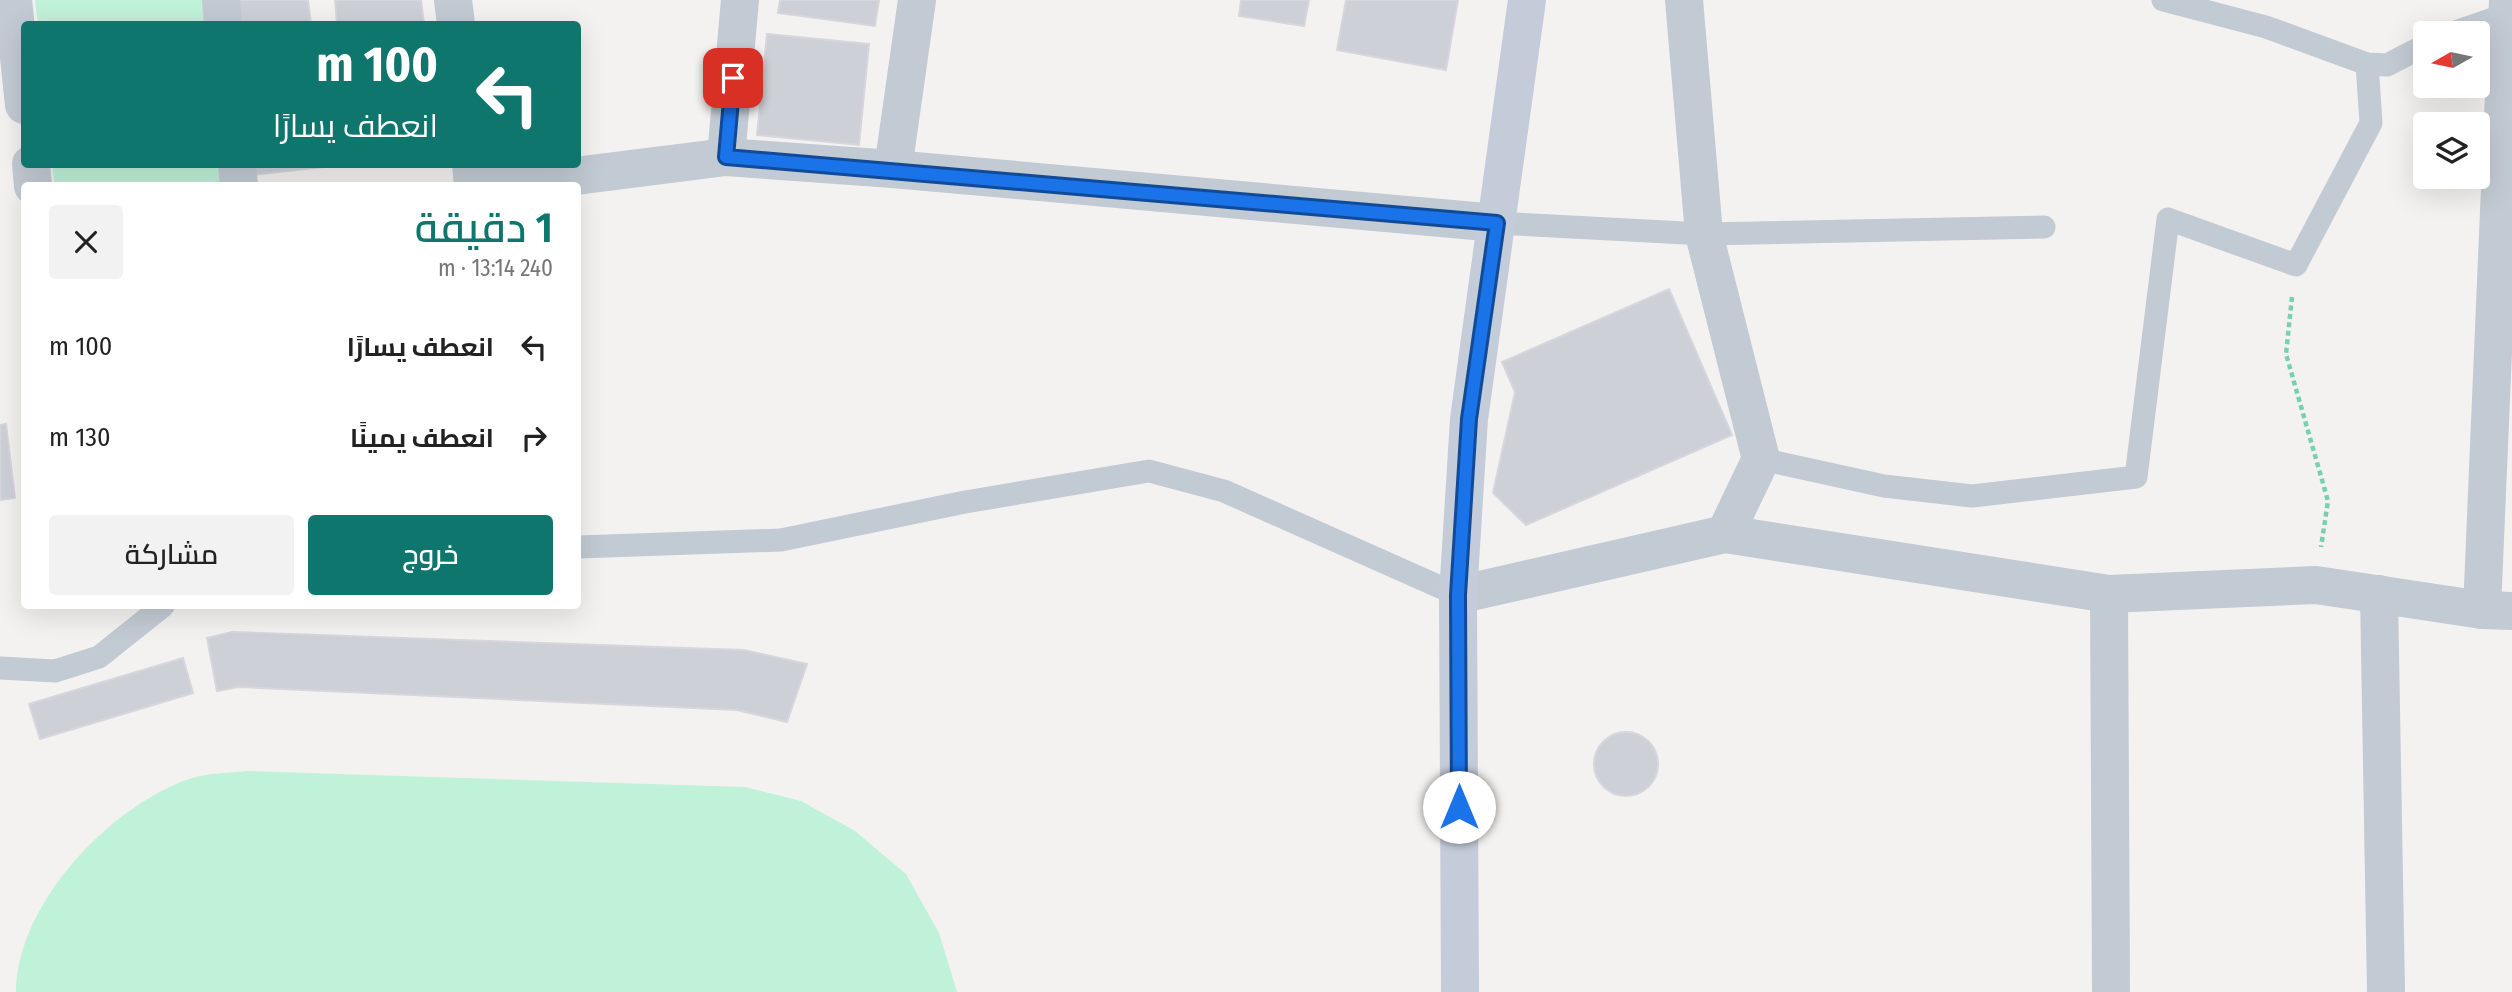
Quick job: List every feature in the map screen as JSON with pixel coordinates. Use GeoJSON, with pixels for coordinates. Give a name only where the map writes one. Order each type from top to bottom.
{"type":"FeatureCollection","features":[{"type":"Feature","properties":{"kind":"street"},"geometry":{"type":"LineString","coordinates":[[13,0],[21,76]]}},
{"type":"Feature","properties":{"kind":"street"},"geometry":{"type":"LineString","coordinates":[[221,0],[223,21]]}},
{"type":"Feature","properties":{"kind":"street"},"geometry":{"type":"LineString","coordinates":[[453,0],[456,21]]}},
{"type":"Feature","properties":{"kind":"street"},"geometry":{"type":"LineString","coordinates":[[726,157],[740,0]]}},
{"type":"Feature","properties":{"kind":"street"},"geometry":{"type":"LineString","coordinates":[[893,169],[917,0]]}},
{"type":"Feature","properties":{"kind":"street"},"geometry":{"type":"LineString","coordinates":[[1461,992],[1458,595],[1469,419],[1527,0]]}},
{"type":"Feature","properties":{"kind":"street"},"geometry":{"type":"LineString","coordinates":[[1684,0],[1704,234],[1761,459],[1725,534]]}},
{"type":"Feature","properties":{"kind":"street"},"geometry":{"type":"LineString","coordinates":[[1458,595],[1725,534],[2109,594],[2316,585],[2497,611],[2508,24]]}},
{"type":"Feature","properties":{"kind":"street"},"geometry":{"type":"LineString","coordinates":[[528,182],[726,157],[893,169],[1497,223]]}},
{"type":"Feature","properties":{"kind":"street"},"geometry":{"type":"LineString","coordinates":[[2109,594],[2111,992]]}},
{"type":"Feature","properties":{"kind":"street"},"geometry":{"type":"LineString","coordinates":[[2379,594],[2386,992]]}},
{"type":"Feature","properties":{"kind":"lane"},"geometry":{"type":"LineString","coordinates":[[2163,0],[2266,27],[2367,64],[2387,65],[2413,51]]}},
{"type":"Feature","properties":{"kind":"lane"},"geometry":{"type":"LineString","coordinates":[[2490,27],[2508,24]]}},
{"type":"Feature","properties":{"kind":"lane"},"geometry":{"type":"LineString","coordinates":[[1761,459],[1884,486],[1972,496],[2136,477],[2168,219],[2296,265],[2371,123],[2367,64]]}},
{"type":"Feature","properties":{"kind":"lane"},"geometry":{"type":"LineString","coordinates":[[1497,223],[1704,234],[2044,227]]}},
{"type":"Feature","properties":{"kind":"lane"},"geometry":{"type":"LineString","coordinates":[[581,547],[781,540],[965,502],[1149,471],[1224,491],[1458,595]]}},
{"type":"Feature","properties":{"kind":"lane"},"geometry":{"type":"LineString","coordinates":[[0,668],[55,671],[99,657],[159,609]]}},
{"type":"Feature","properties":{"kind":"path"},"geometry":{"type":"LineString","coordinates":[[2296,265],[2286,354],[2328,501],[2316,585]]}},
{"type":"Feature","properties":{"kind":"green space"},"geometry":{"type":"Polygon","coordinates":[[[35,0],[207,0],[209,21],[38,21],[35,0]]]}},
{"type":"Feature","properties":{"kind":"green space"},"geometry":{"type":"Polygon","coordinates":[[[52,168],[224,168],[226,182],[55,182],[52,168]]]}},
{"type":"Feature","properties":{"kind":"green space"},"geometry":{"type":"Polygon","coordinates":[[[247,771],[745,787],[801,801],[855,831],[906,874],[939,933],[957,992],[16,992],[20,959],[32,926],[50,893],[99,835],[128,812],[189,779],[247,771]]]}},
{"type":"Feature","properties":{"kind":"building"},"geometry":{"type":"Polygon","coordinates":[[[235,0],[308,0],[311,21],[237,21],[235,0]]]}},
{"type":"Feature","properties":{"kind":"building"},"geometry":{"type":"Polygon","coordinates":[[[335,0],[421,0],[424,21],[337,21],[335,0]]]}},
{"type":"Feature","properties":{"kind":"building"},"geometry":{"type":"Polygon","coordinates":[[[780,0],[879,0],[875,26],[778,13],[780,0]]]}},
{"type":"Feature","properties":{"kind":"building"},"geometry":{"type":"Polygon","coordinates":[[[1241,0],[1309,0],[1304,26],[1239,16],[1241,0]]]}},
{"type":"Feature","properties":{"kind":"building"},"geometry":{"type":"Polygon","coordinates":[[[1346,0],[1458,0],[1446,70],[1337,50],[1346,0]]]}},
{"type":"Feature","properties":{"kind":"building"},"geometry":{"type":"Polygon","coordinates":[[[767,34],[869,44],[859,145],[757,135],[767,34]]]}},
{"type":"Feature","properties":{"kind":"building"},"geometry":{"type":"Polygon","coordinates":[[[251,168],[315,168],[252,175],[251,168]]]}},
{"type":"Feature","properties":{"kind":"building"},"geometry":{"type":"Polygon","coordinates":[[[1669,289],[1732,435],[1526,525],[1493,493],[1515,392],[1502,362],[1669,289]]]}},
{"type":"Feature","properties":{"kind":"building"},"geometry":{"type":"Polygon","coordinates":[[[6,424],[15,498],[0,500],[0,425],[6,424]]]}},
{"type":"Feature","properties":{"kind":"building"},"geometry":{"type":"Polygon","coordinates":[[[232,632],[744,650],[807,664],[787,722],[737,710],[238,687],[217,691],[207,638],[232,632]]]}},
{"type":"Feature","properties":{"kind":"building"},"geometry":{"type":"Polygon","coordinates":[[[183,658],[193,693],[40,739],[29,704],[183,658]]]}},
{"type":"Feature","properties":{"kind":"building"},"geometry":{"type":"Polygon","coordinates":[[[1620,732],[1632,732],[1649,741],[1656,752],[1656,776],[1649,787],[1632,796],[1620,796],[1608,791],[1599,782],[1594,770],[1594,758],[1599,746],[1608,737],[1620,732]]]}},
{"type":"Feature","properties":{"kind":"route"},"geometry":{"type":"LineString","coordinates":[[733,78],[726,157],[1497,223],[1469,419],[1458,595],[1459,807]]}}]}
